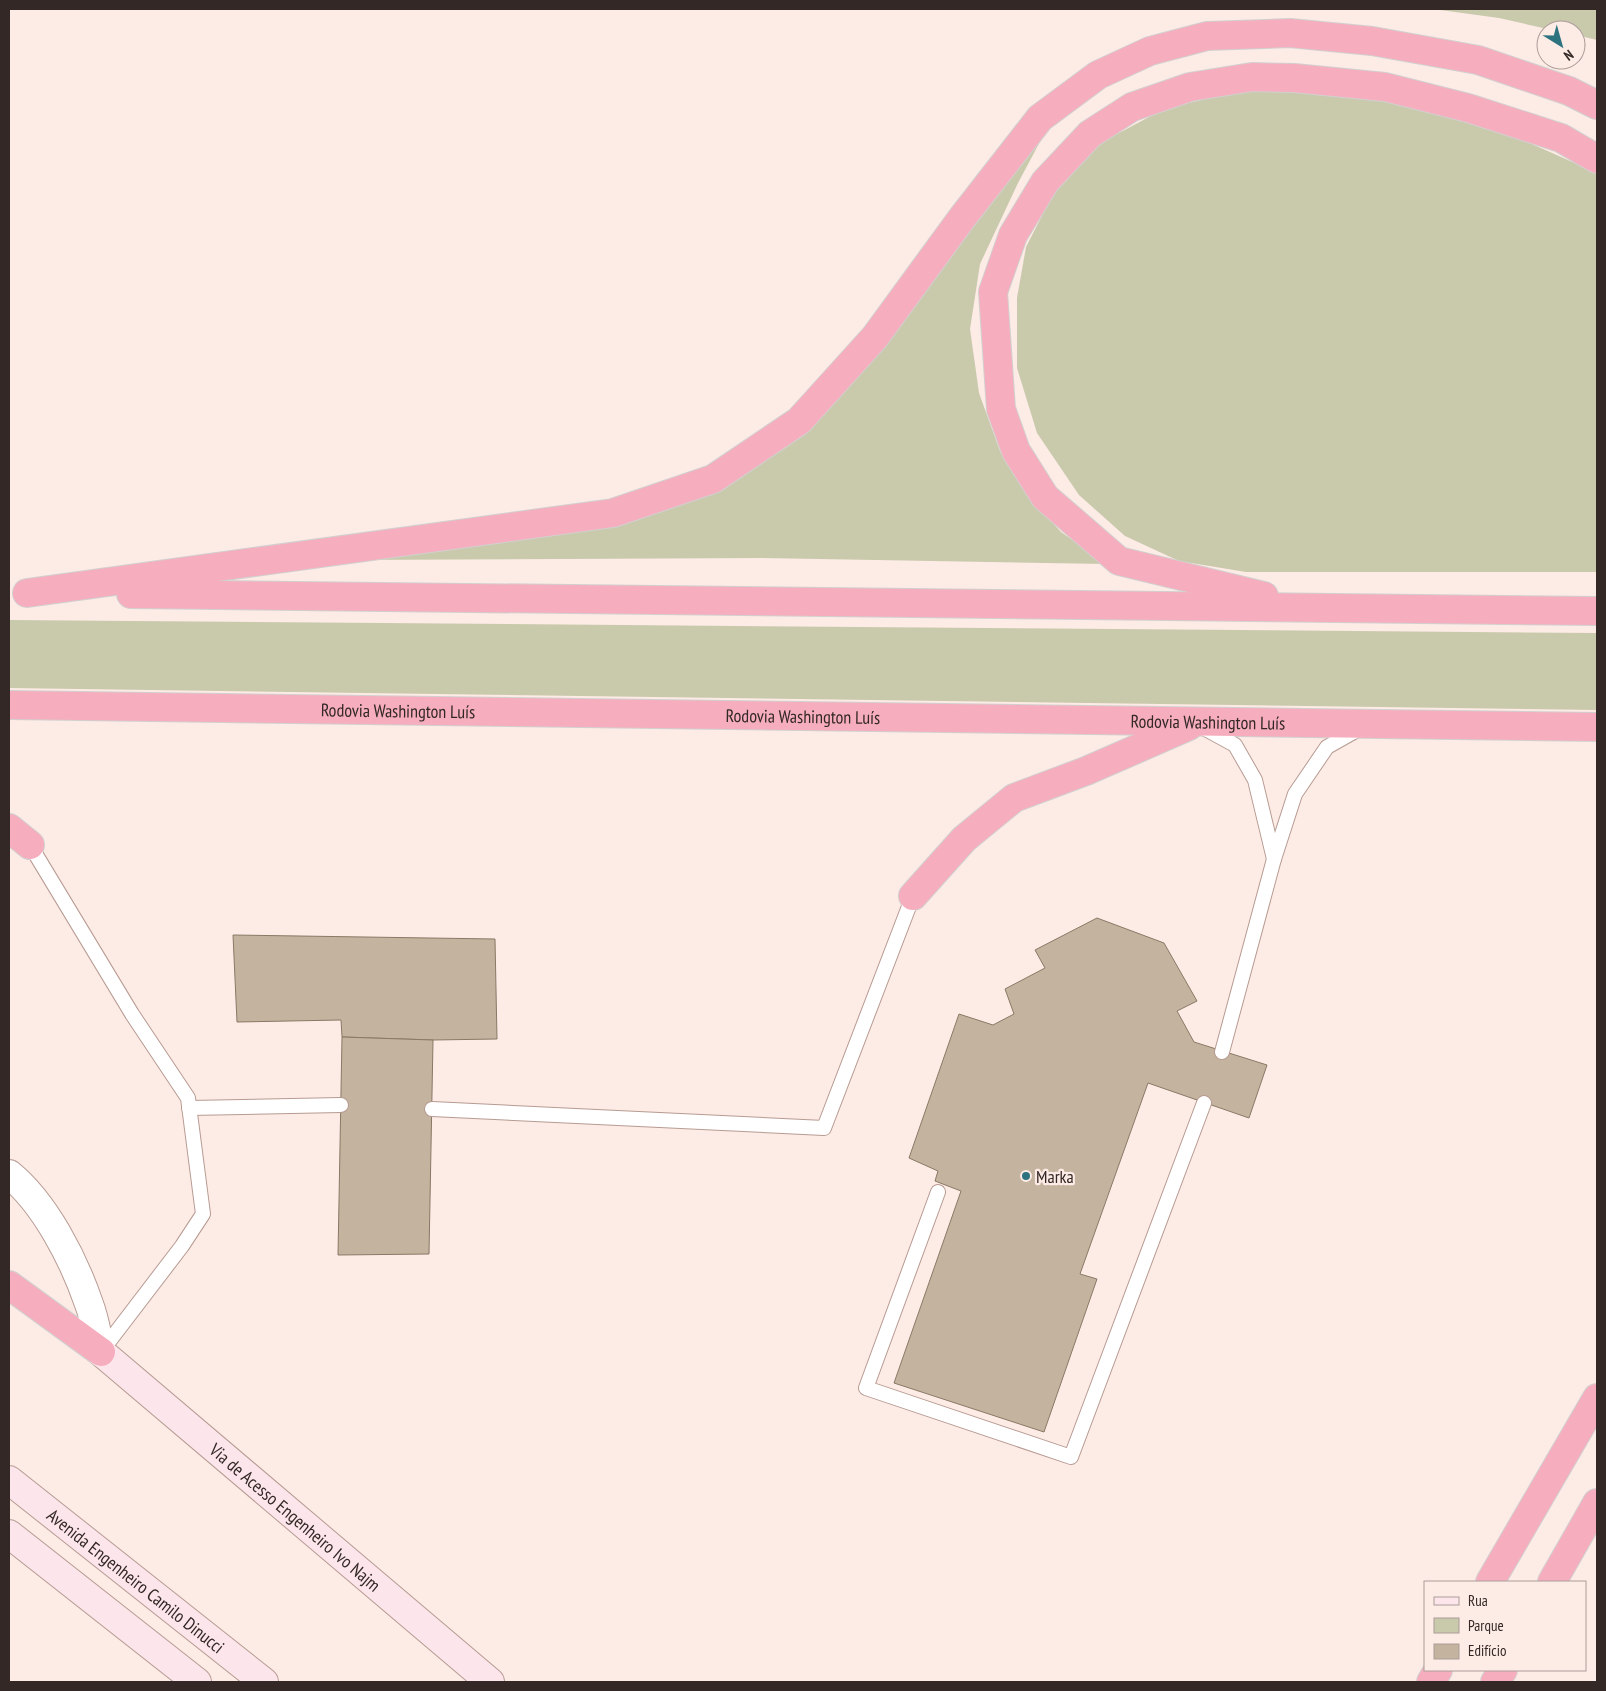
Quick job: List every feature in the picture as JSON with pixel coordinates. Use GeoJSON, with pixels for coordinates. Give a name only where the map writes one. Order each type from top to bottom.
{"type":"FeatureCollection","features":[{"type":"Feature","properties":{"kind":"highway"},"geometry":{"type":"LineString","coordinates":[[18,592],[613,513],[713,479],[799,421],[875,337],[962,218],[1040,118],[1098,75],[1150,51],[1207,36],[1290,33],[1372,41],[1478,60],[1569,91],[1597,105]]}},
{"type":"Feature","properties":{"kind":"highway"},"geometry":{"type":"LineString","coordinates":[[1312,607],[1119,560],[1045,496],[1016,451],[1001,409],[993,292],[1013,235],[1045,182],[1090,134],[1132,107],[1190,87],[1252,77],[1294,78],[1385,87],[1468,108],[1561,138],[1597,158]]}},
{"type":"Feature","properties":{"kind":"highway"},"geometry":{"type":"LineString","coordinates":[[18,592],[1597,611]]}},
{"type":"Feature","properties":{"kind":"highway","name":"Rodovia Washington Luís"},"geometry":{"type":"LineString","coordinates":[[9,705],[1196,723],[1597,727]]}},
{"type":"Feature","properties":{"kind":"highway"},"geometry":{"type":"LineString","coordinates":[[913,896],[964,839],[1014,798],[1095,768],[1196,723]]}},
{"type":"Feature","properties":{"kind":"highway"},"geometry":{"type":"LineString","coordinates":[[9,828],[30,845]]}},
{"type":"Feature","properties":{"kind":"highway"},"geometry":{"type":"LineString","coordinates":[[9,1285],[101,1352]]}},
{"type":"Feature","properties":{"kind":"highway"},"geometry":{"type":"LineString","coordinates":[[1491,1581],[1597,1398]]}},
{"type":"Feature","properties":{"kind":"highway"},"geometry":{"type":"LineString","coordinates":[[1553,1581],[1597,1503]]}},
{"type":"Feature","properties":{"kind":"highway"},"geometry":{"type":"LineString","coordinates":[[1431,1682],[1437,1671]]}},
{"type":"Feature","properties":{"kind":"highway"},"geometry":{"type":"LineString","coordinates":[[1495,1682],[1501,1671]]}},
{"type":"Feature","properties":{"kind":"street"},"geometry":{"type":"LineString","coordinates":[[9,1174],[47,1218],[72,1260],[90,1305],[101,1352]]}},
{"type":"Feature","properties":{"kind":"street","name":"Via de Acesso Engenheiro Ivo Najm"},"geometry":{"type":"LineString","coordinates":[[101,1352],[490,1682]]}},
{"type":"Feature","properties":{"kind":"street","name":"Avenida Engenheiro Camilo Dinucci"},"geometry":{"type":"LineString","coordinates":[[9,1480],[264,1682]]}},
{"type":"Feature","properties":{"kind":"street"},"geometry":{"type":"LineString","coordinates":[[9,1534],[196,1682]]}},
{"type":"Feature","properties":{"kind":"lane"},"geometry":{"type":"LineString","coordinates":[[1196,723],[1235,745],[1250,771],[1255,780],[1274,859]]}},
{"type":"Feature","properties":{"kind":"lane"},"geometry":{"type":"LineString","coordinates":[[1222,1052],[1274,859],[1295,794],[1327,747],[1366,725]]}},
{"type":"Feature","properties":{"kind":"lane"},"geometry":{"type":"LineString","coordinates":[[30,845],[132,1014],[189,1103],[203,1214],[182,1246],[101,1352]]}},
{"type":"Feature","properties":{"kind":"lane"},"geometry":{"type":"LineString","coordinates":[[432,1109],[824,1128],[913,896]]}},
{"type":"Feature","properties":{"kind":"lane"},"geometry":{"type":"LineString","coordinates":[[189,1103],[341,1105]]}},
{"type":"Feature","properties":{"kind":"lane"},"geometry":{"type":"LineString","coordinates":[[938,1192],[866,1388],[1071,1457],[1204,1103]]}},
{"type":"Feature","properties":{"kind":"green space"},"geometry":{"type":"Polygon","coordinates":[[[1433,9],[1597,9],[1597,40],[1586,37],[1586,20],[1536,20],[1536,26],[1499,18],[1433,9]]]}},
{"type":"Feature","properties":{"kind":"green space"},"geometry":{"type":"Polygon","coordinates":[[[1250,89],[1364,97],[1489,125],[1597,173],[1597,572],[1246,572],[1179,561],[1125,536],[1079,495],[1037,433],[1017,368],[1017,298],[1026,247],[1055,190],[1102,142],[1166,108],[1250,89]]]}},
{"type":"Feature","properties":{"kind":"green space"},"geometry":{"type":"Polygon","coordinates":[[[1051,121],[1018,183],[980,264],[970,329],[979,393],[1000,451],[1026,493],[1061,532],[1107,564],[762,558],[345,560],[608,522],[816,417],[1051,121]]]}},
{"type":"Feature","properties":{"kind":"green space"},"geometry":{"type":"Polygon","coordinates":[[[9,620],[1597,633],[1597,710],[9,688],[9,620]]]}},
{"type":"Feature","properties":{"kind":"building","name":"Marka"},"geometry":{"type":"Polygon","coordinates":[[[1097,918],[1164,943],[1197,1001],[1177,1011],[1194,1042],[1267,1065],[1249,1118],[1148,1083],[1080,1274],[1097,1279],[1044,1432],[894,1383],[961,1191],[935,1181],[938,1171],[909,1158],[959,1014],[993,1025],[1014,1014],[1005,989],[1045,968],[1035,950],[1097,918]]]}},
{"type":"Feature","properties":{"kind":"building"},"geometry":{"type":"Polygon","coordinates":[[[233,935],[495,939],[497,1039],[433,1040],[342,1037],[341,1020],[237,1022],[233,935]]]}},
{"type":"Feature","properties":{"kind":"building"},"geometry":{"type":"Polygon","coordinates":[[[342,1037],[433,1040],[429,1254],[338,1255],[342,1037]]]}},
{"type":"Feature","properties":{"kind":"place","name":"Marka"},"geometry":{"type":"Point","coordinates":[1026,1176]}}]}
